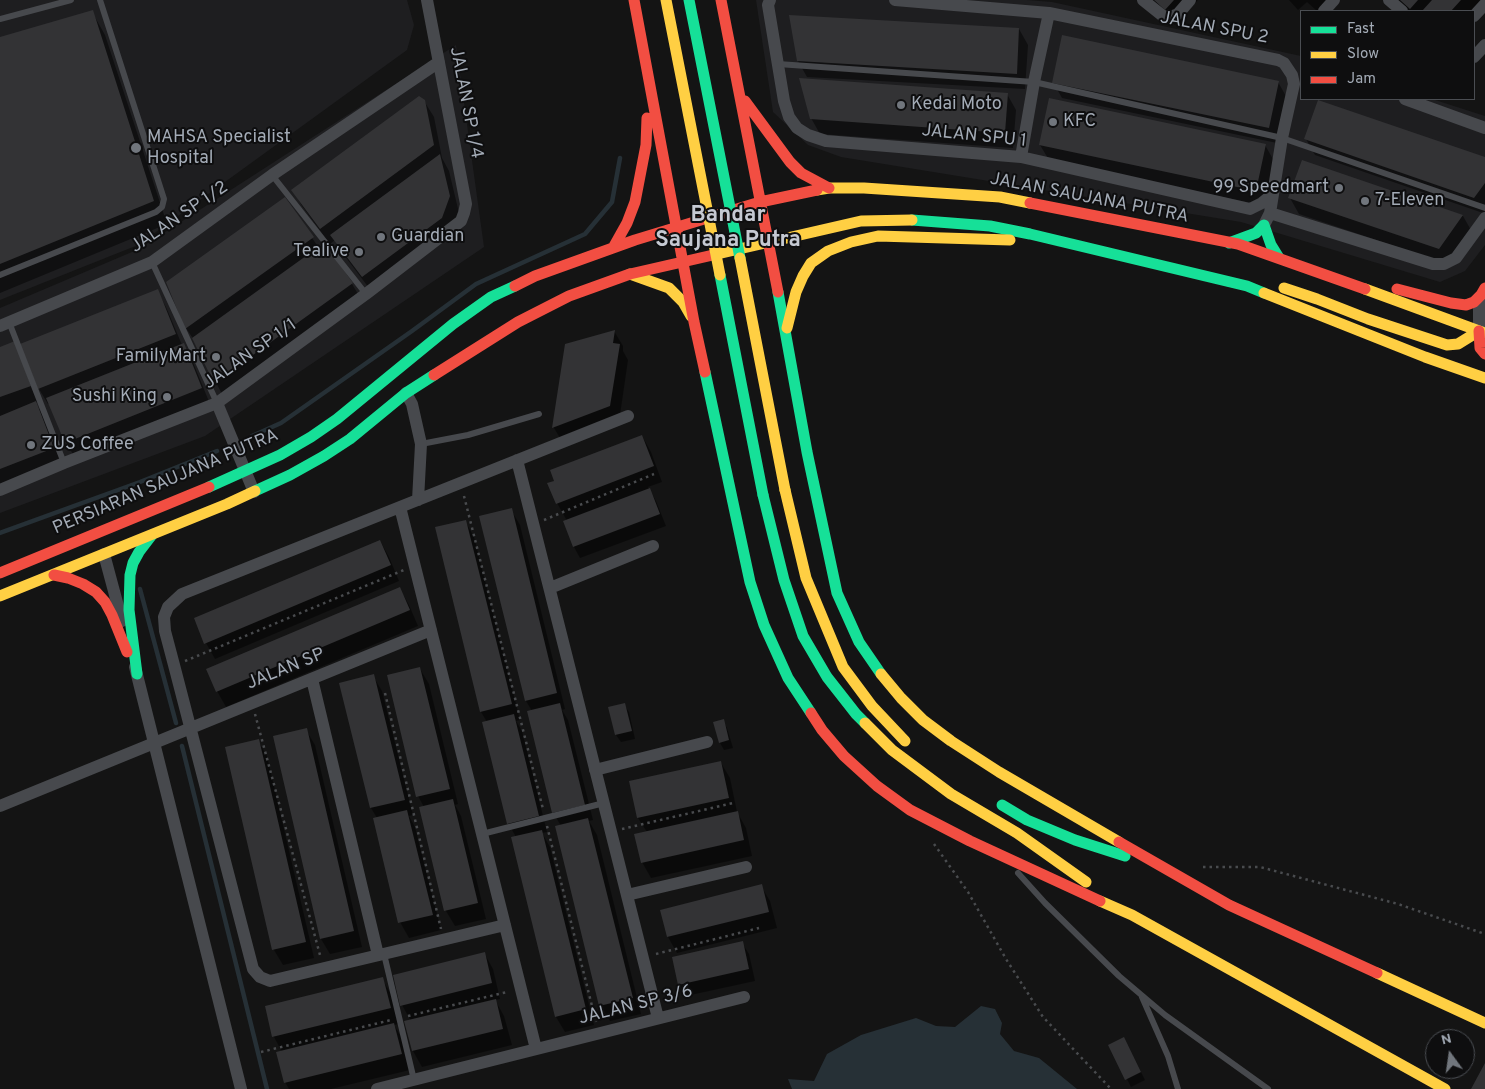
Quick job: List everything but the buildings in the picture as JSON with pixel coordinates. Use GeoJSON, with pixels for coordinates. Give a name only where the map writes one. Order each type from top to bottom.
{"type":"FeatureCollection","features":[{"type":"Feature","properties":{"kind":"main road"},"geometry":{"type":"LineString","coordinates":[[634,0],[694,322],[750,582],[764,625],[788,678],[822,730],[844,756],[877,786],[910,810],[970,841],[1132,915],[1442,1087]]}},
{"type":"Feature","properties":{"kind":"main road"},"geometry":{"type":"LineString","coordinates":[[666,0],[763,495],[784,580],[803,636],[827,677],[856,714],[892,750],[951,794],[1017,832],[1132,915]]}},
{"type":"Feature","properties":{"kind":"main road"},"geometry":{"type":"LineString","coordinates":[[690,0],[785,490],[806,578],[824,626],[843,667],[872,706],[907,744],[915,749]]}},
{"type":"Feature","properties":{"kind":"main road"},"geometry":{"type":"LineString","coordinates":[[721,0],[786,331],[807,452],[837,593],[859,642],[882,675],[923,720],[951,741],[999,772],[1164,868],[1229,905],[1485,1023]]}},
{"type":"Feature","properties":{"kind":"main road"},"geometry":{"type":"LineString","coordinates":[[613,248],[627,223],[635,202],[646,145],[649,82]]}},
{"type":"Feature","properties":{"kind":"main road"},"geometry":{"type":"LineString","coordinates":[[739,91],[768,136],[790,162],[801,173],[829,188]]}},
{"type":"Feature","properties":{"kind":"main road","name":"JALAN SAUJANA PUTRA"},"geometry":{"type":"LineString","coordinates":[[676,227],[760,202],[829,188],[864,188],[1000,197],[1229,243],[1294,263],[1483,330]]}},
{"type":"Feature","properties":{"kind":"main road"},"geometry":{"type":"LineString","coordinates":[[0,596],[254,492],[324,456],[350,439],[406,393],[453,362],[518,322],[569,296],[630,274],[861,221],[912,220],[990,226],[1247,286],[1425,357],[1485,378]]}},
{"type":"Feature","properties":{"kind":"main road"},"geometry":{"type":"LineString","coordinates":[[1229,243],[1256,233],[1266,221]]}},
{"type":"Feature","properties":{"kind":"main road"},"geometry":{"type":"LineString","coordinates":[[1266,221],[1271,245],[1279,258]]}},
{"type":"Feature","properties":{"kind":"main road","name":"PERSIARAN SAUJANA PUTRA"},"geometry":{"type":"LineString","coordinates":[[0,573],[280,456],[337,419],[453,324],[491,297],[535,276],[676,227]]}},
{"type":"Feature","properties":{"kind":"main road"},"geometry":{"type":"LineString","coordinates":[[786,331],[796,292],[803,276],[811,263],[828,251],[851,242],[878,236],[1007,241],[1030,234]]}},
{"type":"Feature","properties":{"kind":"main road"},"geometry":{"type":"LineString","coordinates":[[1294,263],[1451,303],[1466,305],[1474,302],[1485,288]]}},
{"type":"Feature","properties":{"kind":"main road"},"geometry":{"type":"LineString","coordinates":[[630,274],[669,288],[683,302],[694,322]]}},
{"type":"Feature","properties":{"kind":"main road"},"geometry":{"type":"LineString","coordinates":[[1247,286],[1283,288],[1447,345],[1458,344],[1483,330]]}},
{"type":"Feature","properties":{"kind":"main road"},"geometry":{"type":"LineString","coordinates":[[1483,330],[1480,348],[1485,354]]}},
{"type":"Feature","properties":{"kind":"main road"},"geometry":{"type":"LineString","coordinates":[[136,674],[129,610],[130,575],[133,563],[152,534]]}},
{"type":"Feature","properties":{"kind":"main road"},"geometry":{"type":"LineString","coordinates":[[54,575],[83,584],[96,592],[105,602],[136,674]]}},
{"type":"Feature","properties":{"kind":"main road"},"geometry":{"type":"LineString","coordinates":[[994,800],[1028,820],[1075,840],[1164,868]]}},
{"type":"Feature","properties":{"kind":"street","name":"JALAN SP 1/4"},"geometry":{"type":"LineString","coordinates":[[428,0],[466,204],[464,213]]}},
{"type":"Feature","properties":{"kind":"street","name":"JALAN SPU 1"},"geometry":{"type":"LineString","coordinates":[[770,0],[768,6],[784,101],[789,117],[797,128],[808,135],[826,141],[1021,158],[1250,209]]}},
{"type":"Feature","properties":{"kind":"street","name":"JALAN SPU 2"},"geometry":{"type":"LineString","coordinates":[[895,0],[1049,13],[1278,60],[1284,63],[1292,76],[1298,80]]}},
{"type":"Feature","properties":{"kind":"street","name":"JALAN SPU 2"},"geometry":{"type":"LineString","coordinates":[[1144,0],[1163,16],[1170,17],[1178,14],[1190,0]]}},
{"type":"Feature","properties":{"kind":"street"},"geometry":{"type":"LineString","coordinates":[[1325,10],[1334,0]]}},
{"type":"Feature","properties":{"kind":"street"},"geometry":{"type":"LineString","coordinates":[[1390,0],[1401,10]]}},
{"type":"Feature","properties":{"kind":"street"},"geometry":{"type":"LineString","coordinates":[[1475,15],[1485,4]]}},
{"type":"Feature","properties":{"kind":"street"},"geometry":{"type":"LineString","coordinates":[[1021,158],[1034,82],[1049,13]]}},
{"type":"Feature","properties":{"kind":"street"},"geometry":{"type":"LineString","coordinates":[[1475,56],[1485,45]]}},
{"type":"Feature","properties":{"kind":"street","name":"JALAN SP 1/2"},"geometry":{"type":"LineString","coordinates":[[5,324],[152,262],[272,175],[439,62]]}},
{"type":"Feature","properties":{"kind":"street"},"geometry":{"type":"LineString","coordinates":[[1266,221],[1273,194],[1282,138],[1298,80]]}},
{"type":"Feature","properties":{"kind":"street"},"geometry":{"type":"LineString","coordinates":[[1408,100],[1485,128]]}},
{"type":"Feature","properties":{"kind":"street"},"geometry":{"type":"LineString","coordinates":[[1273,194],[1262,203],[1250,209],[1266,221],[1433,264],[1444,264],[1456,258],[1485,218]]}},
{"type":"Feature","properties":{"kind":"street","name":"JALAN SP 1/1"},"geometry":{"type":"LineString","coordinates":[[0,490],[217,403],[366,294],[460,221],[464,213]]}},
{"type":"Feature","properties":{"kind":"street"},"geometry":{"type":"LineString","coordinates":[[1483,330],[1479,309],[1485,293]]}},
{"type":"Feature","properties":{"kind":"street"},"geometry":{"type":"LineString","coordinates":[[406,393],[412,404],[421,444],[418,500]]}},
{"type":"Feature","properties":{"kind":"street"},"geometry":{"type":"LineString","coordinates":[[217,403],[254,492]]}},
{"type":"Feature","properties":{"kind":"street"},"geometry":{"type":"LineString","coordinates":[[505,925],[270,981],[260,977],[253,969],[165,631],[164,617],[168,607],[182,594],[628,416]]}},
{"type":"Feature","properties":{"kind":"street"},"geometry":{"type":"LineString","coordinates":[[517,460],[658,1018]]}},
{"type":"Feature","properties":{"kind":"street"},"geometry":{"type":"LineString","coordinates":[[400,507],[536,1049]]}},
{"type":"Feature","properties":{"kind":"street"},"geometry":{"type":"LineString","coordinates":[[550,588],[652,546]]}},
{"type":"Feature","properties":{"kind":"street"},"geometry":{"type":"LineString","coordinates":[[104,554],[154,743],[241,1089]]}},
{"type":"Feature","properties":{"kind":"street","name":"JALAN SP"},"geometry":{"type":"LineString","coordinates":[[0,806],[431,630]]}},
{"type":"Feature","properties":{"kind":"street"},"geometry":{"type":"LineString","coordinates":[[312,679],[381,955]]}},
{"type":"Feature","properties":{"kind":"street"},"geometry":{"type":"LineString","coordinates":[[595,770],[707,742]]}},
{"type":"Feature","properties":{"kind":"street"},"geometry":{"type":"LineString","coordinates":[[627,895],[746,867]]}},
{"type":"Feature","properties":{"kind":"street","name":"JALAN SP 3/6"},"geometry":{"type":"LineString","coordinates":[[377,1089],[744,997]]}},
{"type":"Feature","properties":{"kind":"lane"},"geometry":{"type":"LineString","coordinates":[[0,19],[71,0]]}},
{"type":"Feature","properties":{"kind":"lane"},"geometry":{"type":"LineString","coordinates":[[0,274],[156,212],[162,207],[164,199],[100,0]]}},
{"type":"Feature","properties":{"kind":"lane"},"geometry":{"type":"LineString","coordinates":[[778,64],[1034,82],[1282,138],[1485,208]]}},
{"type":"Feature","properties":{"kind":"lane"},"geometry":{"type":"LineString","coordinates":[[272,175],[366,294]]}},
{"type":"Feature","properties":{"kind":"lane"},"geometry":{"type":"LineString","coordinates":[[152,262],[217,403]]}},
{"type":"Feature","properties":{"kind":"lane"},"geometry":{"type":"LineString","coordinates":[[5,324],[64,463]]}},
{"type":"Feature","properties":{"kind":"lane"},"geometry":{"type":"LineString","coordinates":[[421,444],[468,435],[539,414]]}},
{"type":"Feature","properties":{"kind":"lane"},"geometry":{"type":"LineString","coordinates":[[482,834],[604,803]]}},
{"type":"Feature","properties":{"kind":"lane"},"geometry":{"type":"LineString","coordinates":[[1002,855],[1045,903],[1119,976],[1165,1015],[1268,1089]]}},
{"type":"Feature","properties":{"kind":"lane"},"geometry":{"type":"LineString","coordinates":[[381,955],[414,1080]]}},
{"type":"Feature","properties":{"kind":"lane"},"geometry":{"type":"LineString","coordinates":[[1142,995],[1168,1056],[1178,1089]]}},
{"type":"Feature","properties":{"kind":"lane"},"geometry":{"type":"LineString","coordinates":[[1425,1088],[1442,1087]]}},
{"type":"Feature","properties":{"kind":"path"},"geometry":{"type":"LineString","coordinates":[[534,525],[654,474]]}},
{"type":"Feature","properties":{"kind":"path"},"geometry":{"type":"LineString","coordinates":[[461,483],[599,1033]]}},
{"type":"Feature","properties":{"kind":"path"},"geometry":{"type":"LineString","coordinates":[[174,665],[415,566]]}},
{"type":"Feature","properties":{"kind":"path"},"geometry":{"type":"LineString","coordinates":[[385,693],[443,940]]}},
{"type":"Feature","properties":{"kind":"path"},"geometry":{"type":"LineString","coordinates":[[252,703],[324,968]]}},
{"type":"Feature","properties":{"kind":"path"},"geometry":{"type":"LineString","coordinates":[[611,832],[733,803]]}},
{"type":"Feature","properties":{"kind":"path"},"geometry":{"type":"LineString","coordinates":[[932,842],[968,892],[1006,959],[1043,1017],[1111,1089]]}},
{"type":"Feature","properties":{"kind":"path"},"geometry":{"type":"LineString","coordinates":[[1202,867],[1260,867],[1398,904],[1485,934]]}},
{"type":"Feature","properties":{"kind":"path"},"geometry":{"type":"LineString","coordinates":[[642,958],[758,928]]}},
{"type":"Feature","properties":{"kind":"shaded area","name":"MAHSA Specialist Hospital"},"geometry":{"type":"Polygon","coordinates":[[[0,0],[407,0],[414,25],[407,50],[138,245],[0,300],[0,0]]]}},
{"type":"Feature","properties":{"kind":"shaded area"},"geometry":{"type":"Polygon","coordinates":[[[756,0],[1027,0],[1052,2],[1300,56],[1300,100],[1435,100],[1485,116],[1485,245],[1465,271],[1440,282],[1241,222],[841,157],[808,145],[773,112],[756,0]]]}},
{"type":"Feature","properties":{"kind":"shaded area"},"geometry":{"type":"Polygon","coordinates":[[[456,45],[484,247],[205,436],[0,513],[0,308],[139,249],[456,45]]]}},
{"type":"Feature","properties":{"kind":"shaded area"},"geometry":{"type":"Polygon","coordinates":[[[981,1006],[995,1009],[1002,1023],[1000,1034],[1014,1051],[1039,1058],[1077,1089],[792,1089],[788,1079],[814,1081],[827,1054],[861,1035],[916,1018],[936,1026],[955,1027],[981,1006]]]}},
{"type":"Feature","properties":{"kind":"waterway"},"geometry":{"type":"LineString","coordinates":[[252,436],[281,423],[476,284],[585,234],[612,202],[620,158]]}},
{"type":"Feature","properties":{"kind":"waterway"},"geometry":{"type":"LineString","coordinates":[[0,533],[140,482],[217,451]]}},
{"type":"Feature","properties":{"kind":"waterway"},"geometry":{"type":"LineString","coordinates":[[140,589],[176,723]]}},
{"type":"Feature","properties":{"kind":"waterway"},"geometry":{"type":"LineString","coordinates":[[182,746],[267,1089]]}},
{"type":"Feature","properties":{"kind":"traffic: fast"},"geometry":{"type":"LineString","coordinates":[[689,0],[740,258]]}},
{"type":"Feature","properties":{"kind":"traffic: fast"},"geometry":{"type":"LineString","coordinates":[[912,220],[990,226],[1030,234],[1247,286],[1264,293]]}},
{"type":"Feature","properties":{"kind":"traffic: fast"},"geometry":{"type":"LineString","coordinates":[[1229,243],[1256,233],[1264,225],[1271,245],[1279,258]]}},
{"type":"Feature","properties":{"kind":"traffic: fast"},"geometry":{"type":"LineString","coordinates":[[720,275],[763,495]]}},
{"type":"Feature","properties":{"kind":"traffic: fast"},"geometry":{"type":"LineString","coordinates":[[209,487],[280,455],[311,437],[337,419],[453,324],[491,297],[515,286]]}},
{"type":"Feature","properties":{"kind":"traffic: fast"},"geometry":{"type":"LineString","coordinates":[[778,292],[807,452],[837,593],[859,642],[881,674]]}},
{"type":"Feature","properties":{"kind":"traffic: fast"},"geometry":{"type":"LineString","coordinates":[[705,372],[750,582],[764,625],[788,678],[811,713]]}},
{"type":"Feature","properties":{"kind":"traffic: fast"},"geometry":{"type":"LineString","coordinates":[[255,491],[290,475],[324,456],[350,439],[406,393],[434,375]]}},
{"type":"Feature","properties":{"kind":"traffic: fast"},"geometry":{"type":"LineString","coordinates":[[763,495],[784,580],[803,636],[827,677],[865,723]]}},
{"type":"Feature","properties":{"kind":"traffic: fast"},"geometry":{"type":"LineString","coordinates":[[137,674],[129,610],[130,575],[133,563],[139,552],[152,535]]}},
{"type":"Feature","properties":{"kind":"traffic: fast"},"geometry":{"type":"LineString","coordinates":[[1002,805],[1027,820],[1075,840],[1125,856]]}},
{"type":"Feature","properties":{"kind":"traffic: slow"},"geometry":{"type":"LineString","coordinates":[[666,0],[720,275]]}},
{"type":"Feature","properties":{"kind":"traffic: slow"},"geometry":{"type":"LineString","coordinates":[[817,190],[864,188],[1000,197],[1030,203]]}},
{"type":"Feature","properties":{"kind":"traffic: slow"},"geometry":{"type":"LineString","coordinates":[[713,255],[861,221],[912,220]]}},
{"type":"Feature","properties":{"kind":"traffic: slow"},"geometry":{"type":"LineString","coordinates":[[787,328],[796,292],[803,276],[811,263],[828,251],[851,242],[878,236],[1010,240]]}},
{"type":"Feature","properties":{"kind":"traffic: slow"},"geometry":{"type":"LineString","coordinates":[[740,258],[785,490]]}},
{"type":"Feature","properties":{"kind":"traffic: slow"},"geometry":{"type":"LineString","coordinates":[[630,274],[669,288],[683,302],[691,316]]}},
{"type":"Feature","properties":{"kind":"traffic: slow"},"geometry":{"type":"LineString","coordinates":[[1284,288],[1368,319],[1447,345],[1458,344],[1479,331]]}},
{"type":"Feature","properties":{"kind":"traffic: slow"},"geometry":{"type":"LineString","coordinates":[[1365,289],[1485,333]]}},
{"type":"Feature","properties":{"kind":"traffic: slow"},"geometry":{"type":"LineString","coordinates":[[1264,293],[1425,357],[1485,378]]}},
{"type":"Feature","properties":{"kind":"traffic: slow"},"geometry":{"type":"LineString","coordinates":[[785,490],[806,578],[843,667],[872,706],[905,741]]}},
{"type":"Feature","properties":{"kind":"traffic: slow"},"geometry":{"type":"LineString","coordinates":[[0,596],[255,491]]}},
{"type":"Feature","properties":{"kind":"traffic: slow"},"geometry":{"type":"LineString","coordinates":[[881,674],[923,720],[951,741],[999,772],[1119,842]]}},
{"type":"Feature","properties":{"kind":"traffic: slow"},"geometry":{"type":"LineString","coordinates":[[865,723],[892,750],[951,794],[1017,833],[1086,882]]}},
{"type":"Feature","properties":{"kind":"traffic: slow"},"geometry":{"type":"LineString","coordinates":[[1100,901],[1132,915],[1445,1089]]}},
{"type":"Feature","properties":{"kind":"traffic: slow"},"geometry":{"type":"LineString","coordinates":[[1377,973],[1485,1023]]}},
{"type":"Feature","properties":{"kind":"traffic: jam"},"geometry":{"type":"LineString","coordinates":[[634,0],[705,372]]}},
{"type":"Feature","properties":{"kind":"traffic: jam"},"geometry":{"type":"LineString","coordinates":[[721,0],[778,292]]}},
{"type":"Feature","properties":{"kind":"traffic: jam"},"geometry":{"type":"LineString","coordinates":[[745,101],[790,162],[801,173],[829,188]]}},
{"type":"Feature","properties":{"kind":"traffic: jam"},"geometry":{"type":"LineString","coordinates":[[613,248],[627,223],[635,202],[646,145],[647,118]]}},
{"type":"Feature","properties":{"kind":"traffic: jam"},"geometry":{"type":"LineString","coordinates":[[515,286],[535,276],[635,240],[760,202],[817,190]]}},
{"type":"Feature","properties":{"kind":"traffic: jam"},"geometry":{"type":"LineString","coordinates":[[1030,203],[1238,244],[1365,289]]}},
{"type":"Feature","properties":{"kind":"traffic: jam"},"geometry":{"type":"LineString","coordinates":[[434,375],[518,322],[569,296],[630,274],[713,255]]}},
{"type":"Feature","properties":{"kind":"traffic: jam"},"geometry":{"type":"LineString","coordinates":[[1397,289],[1466,305],[1474,302],[1485,288]]}},
{"type":"Feature","properties":{"kind":"traffic: jam"},"geometry":{"type":"LineString","coordinates":[[1479,331],[1480,348],[1485,354]]}},
{"type":"Feature","properties":{"kind":"traffic: jam"},"geometry":{"type":"LineString","coordinates":[[0,573],[209,487]]}},
{"type":"Feature","properties":{"kind":"traffic: jam"},"geometry":{"type":"LineString","coordinates":[[54,575],[83,584],[96,592],[105,602],[112,615],[127,652]]}},
{"type":"Feature","properties":{"kind":"traffic: jam"},"geometry":{"type":"LineString","coordinates":[[811,713],[822,730],[844,756],[877,786],[910,810],[970,841],[1100,901]]}},
{"type":"Feature","properties":{"kind":"traffic: jam"},"geometry":{"type":"LineString","coordinates":[[1119,842],[1229,905],[1377,973]]}},
{"type":"Feature","properties":{"kind":"place","name":"Kedai Moto"},"geometry":{"type":"Point","coordinates":[901,105]}},
{"type":"Feature","properties":{"kind":"place","name":"KFC"},"geometry":{"type":"Point","coordinates":[1053,122]}},
{"type":"Feature","properties":{"kind":"place","name":"MAHSA Specialist Hospital"},"geometry":{"type":"Point","coordinates":[136,148]}},
{"type":"Feature","properties":{"kind":"place","name":"99 Speedmart"},"geometry":{"type":"Point","coordinates":[1339,188]}},
{"type":"Feature","properties":{"kind":"place","name":"7-Eleven"},"geometry":{"type":"Point","coordinates":[1365,201]}},
{"type":"Feature","properties":{"kind":"place","name":"Guardian"},"geometry":{"type":"Point","coordinates":[381,237]}},
{"type":"Feature","properties":{"kind":"place","name":"Tealive"},"geometry":{"type":"Point","coordinates":[359,252]}},
{"type":"Feature","properties":{"kind":"place","name":"FamilyMart"},"geometry":{"type":"Point","coordinates":[216,357]}},
{"type":"Feature","properties":{"kind":"place","name":"Sushi King"},"geometry":{"type":"Point","coordinates":[167,397]}},
{"type":"Feature","properties":{"kind":"place","name":"ZUS Coffee"},"geometry":{"type":"Point","coordinates":[31,445]}},
{"type":"Feature","properties":{"kind":"district","name":"Bandar Saujana Putra"},"geometry":{"type":"Point","coordinates":[728,230]}}]}
